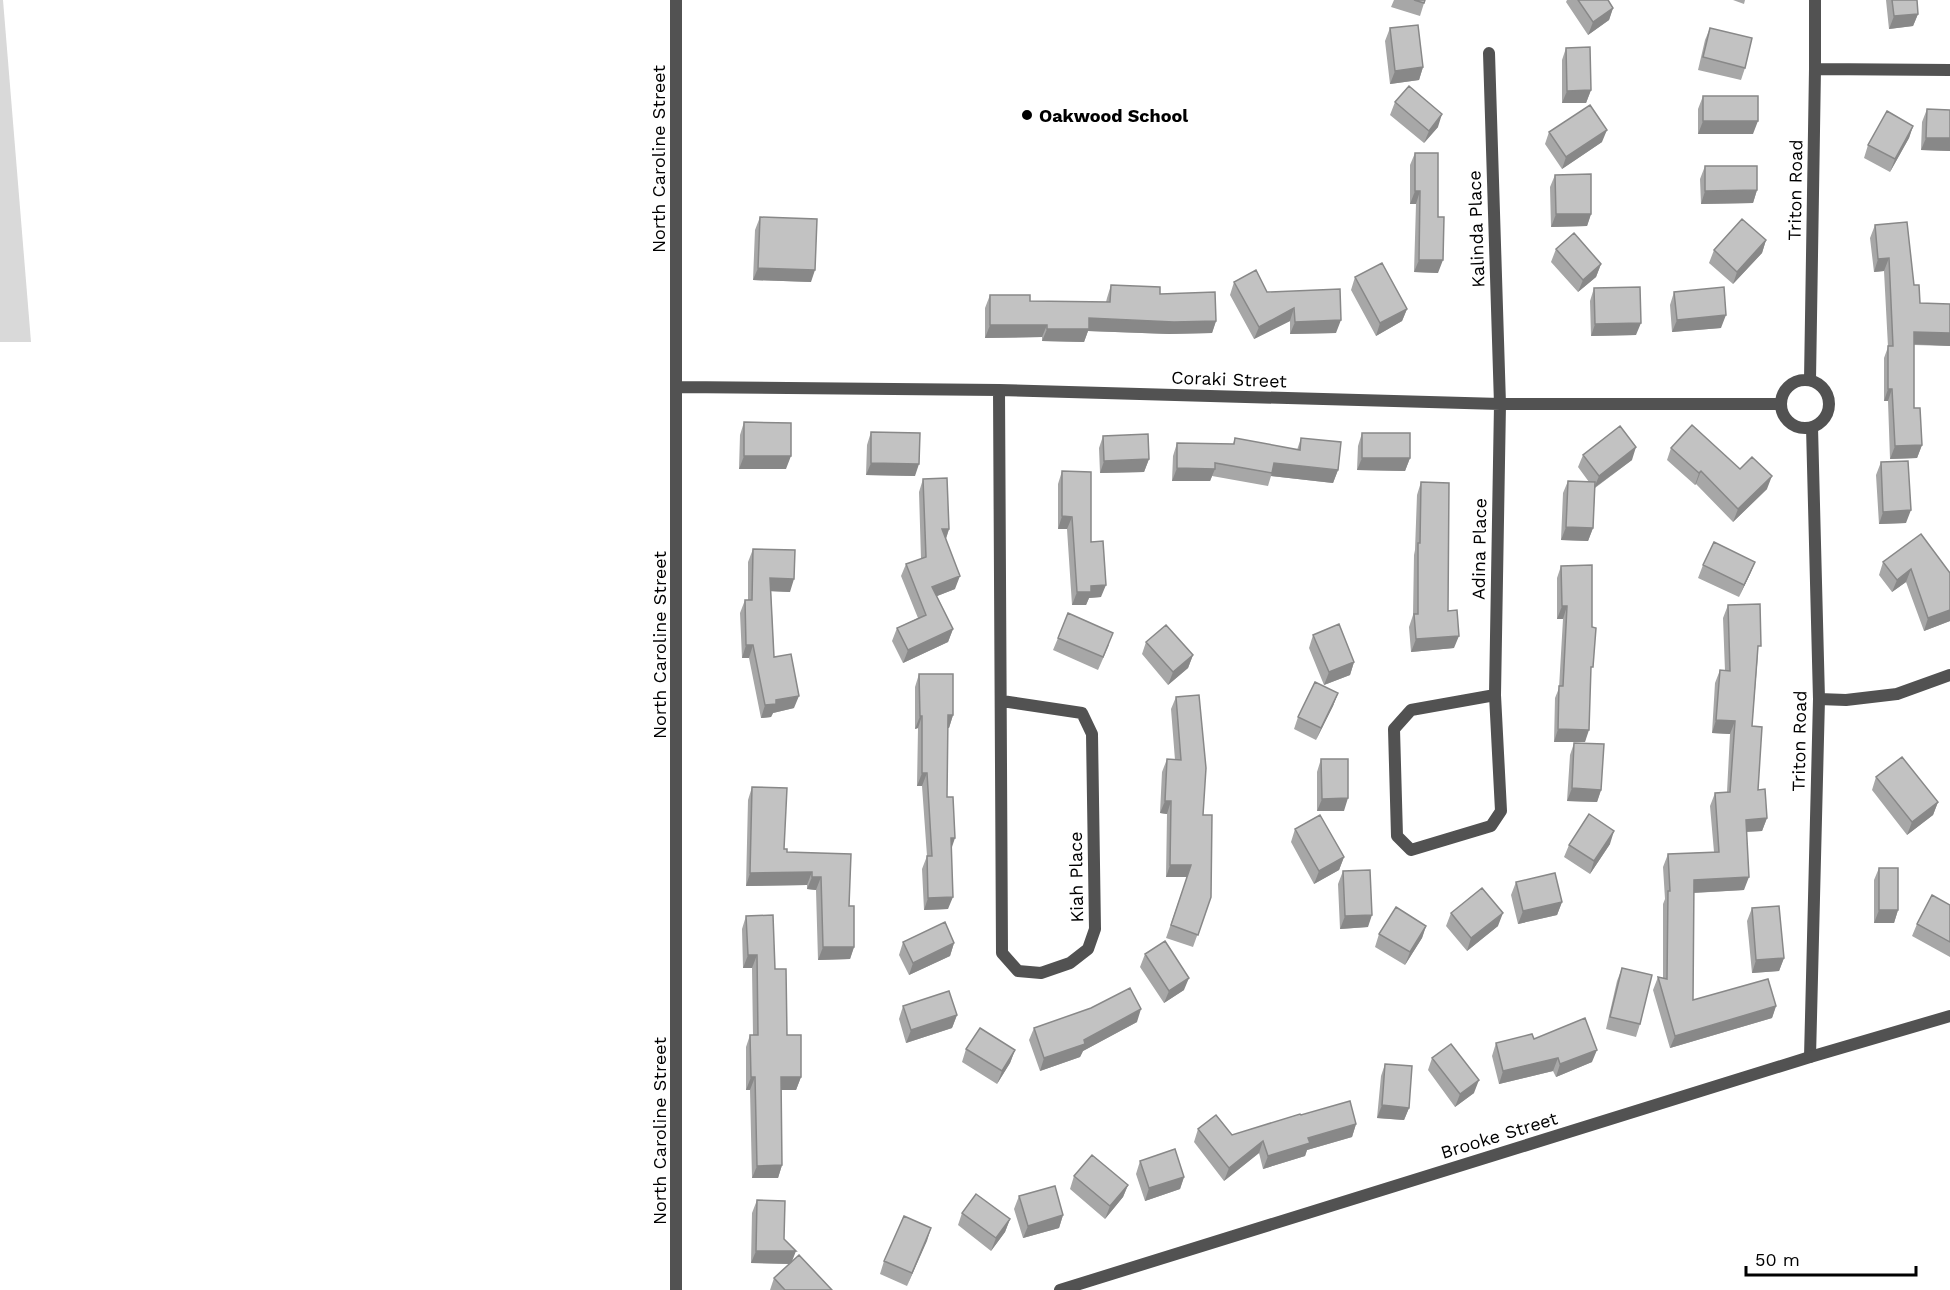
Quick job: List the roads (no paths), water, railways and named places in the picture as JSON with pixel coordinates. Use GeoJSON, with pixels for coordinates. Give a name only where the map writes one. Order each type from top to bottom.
{"type":"FeatureCollection","features":[{"type":"Feature","properties":{"kind":"street","name":"North Caroline Street"},"geometry":{"type":"LineString","coordinates":[[676,0],[676,1290]]}},
{"type":"Feature","properties":{"kind":"street","name":"Triton Road"},"geometry":{"type":"LineString","coordinates":[[1810,380],[1815,0]]}},
{"type":"Feature","properties":{"kind":"street","name":"Kalinda Place"},"geometry":{"type":"LineString","coordinates":[[1489,53],[1500,404]]}},
{"type":"Feature","properties":{"kind":"street"},"geometry":{"type":"LineString","coordinates":[[1815,69],[1950,70]]}},
{"type":"Feature","properties":{"kind":"street"},"geometry":{"type":"LineString","coordinates":[[1802,380],[1810,380],[1824,389],[1829,404],[1823,419],[1812,427],[1802,428],[1789,422],[1784,416],[1781,404],[1783,394],[1788,387],[1802,380]]}},
{"type":"Feature","properties":{"kind":"street","name":"Coraki Street"},"geometry":{"type":"LineString","coordinates":[[677,387],[999,390],[1500,404],[1781,404]]}},
{"type":"Feature","properties":{"kind":"street","name":"Kiah Place"},"geometry":{"type":"LineString","coordinates":[[999,390],[1002,953],[1018,971],[1041,974],[1070,963],[1088,949],[1095,929],[1092,734],[1082,713],[1002,701]]}},
{"type":"Feature","properties":{"kind":"street","name":"Adina Place"},"geometry":{"type":"LineString","coordinates":[[1495,694],[1411,711],[1395,729],[1397,836],[1412,850],[1491,826],[1500,811],[1495,694],[1500,404]]}},
{"type":"Feature","properties":{"kind":"street","name":"Triton Road"},"geometry":{"type":"LineString","coordinates":[[1810,1057],[1819,699],[1812,427]]}},
{"type":"Feature","properties":{"kind":"street"},"geometry":{"type":"LineString","coordinates":[[1819,699],[1846,700],[1897,694],[1950,675]]}},
{"type":"Feature","properties":{"kind":"street","name":"Brooke Street"},"geometry":{"type":"LineString","coordinates":[[1060,1290],[1810,1057],[1950,1016]]}},
{"type":"Feature","properties":{"kind":"place","name":"Oakwood School"},"geometry":{"type":"Point","coordinates":[1027,115]}}]}
